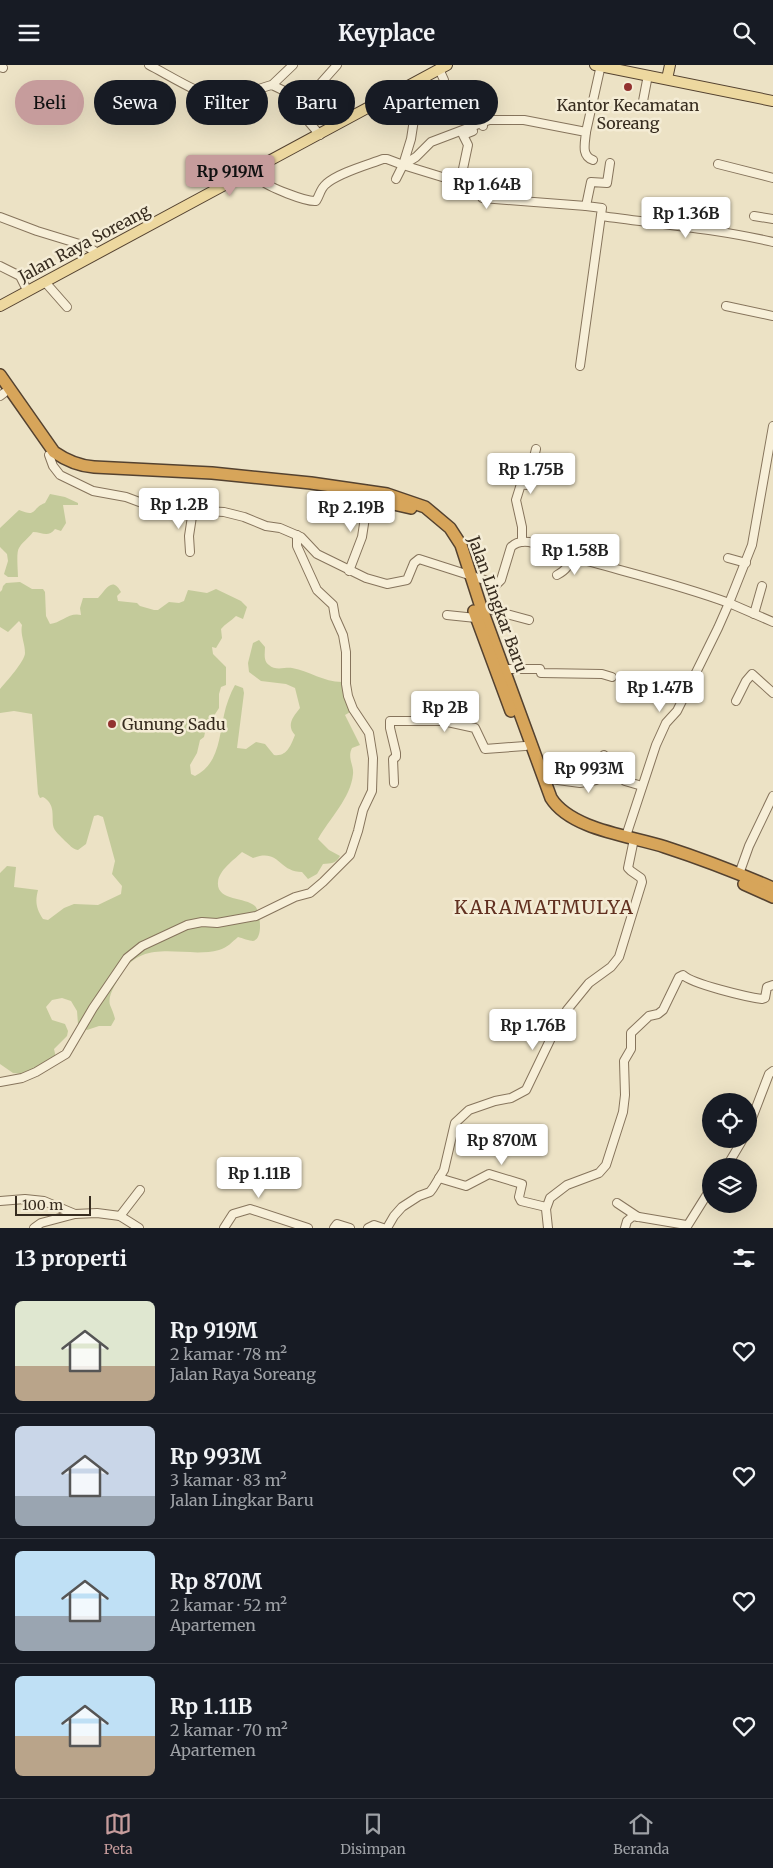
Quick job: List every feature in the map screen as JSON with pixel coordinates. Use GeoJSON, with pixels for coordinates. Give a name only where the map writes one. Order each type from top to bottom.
{"type":"FeatureCollection","features":[{"type":"Feature","properties":{"kind":"highway","name":"Jalan Lingkar Baru"},"geometry":{"type":"LineString","coordinates":[[0,375],[54,452],[70,462],[94,467],[212,473],[311,483],[387,494],[425,507],[450,528],[462,545],[467,574],[496,675],[549,807],[565,822],[588,831],[664,846],[773,888]]}},
{"type":"Feature","properties":{"kind":"highway","name":"Jalan Lingkar Baru"},"geometry":{"type":"LineString","coordinates":[[2,392],[49,455],[79,473],[212,480],[310,489],[368,498],[410,508],[434,522],[452,543],[467,574]]}},
{"type":"Feature","properties":{"kind":"highway","name":"Jalan Lingkar Baru"},"geometry":{"type":"LineString","coordinates":[[478,612],[504,669],[551,798],[560,810],[660,852],[713,869],[773,897]]}},
{"type":"Feature","properties":{"kind":"main road"},"geometry":{"type":"LineString","coordinates":[[598,65],[773,101]]}},
{"type":"Feature","properties":{"kind":"main road"},"geometry":{"type":"LineString","coordinates":[[667,79],[670,65]]}},
{"type":"Feature","properties":{"kind":"main road","name":"Jalan Raya Soreang"},"geometry":{"type":"LineString","coordinates":[[0,306],[443,67]]}},
{"type":"Feature","properties":{"kind":"street"},"geometry":{"type":"LineString","coordinates":[[149,65],[203,93],[219,98],[247,94],[272,85],[293,65]]}},
{"type":"Feature","properties":{"kind":"street"},"geometry":{"type":"LineString","coordinates":[[324,80],[337,65]]}},
{"type":"Feature","properties":{"kind":"street"},"geometry":{"type":"LineString","coordinates":[[593,160],[589,159],[585,154],[586,133],[598,65]]}},
{"type":"Feature","properties":{"kind":"street"},"geometry":{"type":"LineString","coordinates":[[443,67],[444,80]]}},
{"type":"Feature","properties":{"kind":"street"},"geometry":{"type":"LineString","coordinates":[[643,101],[648,75]]}},
{"type":"Feature","properties":{"kind":"street"},"geometry":{"type":"LineString","coordinates":[[272,85],[278,88]]}},
{"type":"Feature","properties":{"kind":"street"},"geometry":{"type":"LineString","coordinates":[[498,119],[524,119],[586,133]]}},
{"type":"Feature","properties":{"kind":"street"},"geometry":{"type":"LineString","coordinates":[[311,125],[320,135]]}},
{"type":"Feature","properties":{"kind":"street"},"geometry":{"type":"LineString","coordinates":[[396,179],[404,163],[413,125]]}},
{"type":"Feature","properties":{"kind":"street"},"geometry":{"type":"LineString","coordinates":[[404,163],[416,157],[431,142],[478,125]]}},
{"type":"Feature","properties":{"kind":"street"},"geometry":{"type":"LineString","coordinates":[[460,183],[468,145],[463,135],[481,128],[482,125]]}},
{"type":"Feature","properties":{"kind":"street"},"geometry":{"type":"LineString","coordinates":[[254,170],[262,181],[271,186],[313,202],[316,201],[320,191],[326,184],[361,167],[387,159],[478,188],[482,197],[602,207],[580,366]]}},
{"type":"Feature","properties":{"kind":"street"},"geometry":{"type":"LineString","coordinates":[[586,206],[590,182],[607,183],[610,163]]}},
{"type":"Feature","properties":{"kind":"street"},"geometry":{"type":"LineString","coordinates":[[718,164],[773,179]]}},
{"type":"Feature","properties":{"kind":"street"},"geometry":{"type":"LineString","coordinates":[[601,215],[703,230],[730,232],[773,242]]}},
{"type":"Feature","properties":{"kind":"street"},"geometry":{"type":"LineString","coordinates":[[754,216],[773,219]]}},
{"type":"Feature","properties":{"kind":"street"},"geometry":{"type":"LineString","coordinates":[[0,217],[86,246],[98,253]]}},
{"type":"Feature","properties":{"kind":"street"},"geometry":{"type":"LineString","coordinates":[[0,266],[20,276],[27,290]]}},
{"type":"Feature","properties":{"kind":"street"},"geometry":{"type":"LineString","coordinates":[[45,282],[68,307]]}},
{"type":"Feature","properties":{"kind":"street"},"geometry":{"type":"LineString","coordinates":[[726,306],[773,316]]}},
{"type":"Feature","properties":{"kind":"street"},"geometry":{"type":"LineString","coordinates":[[368,1228],[374,1225],[385,1228],[402,1207],[419,1195],[430,1192],[444,1170],[455,1123],[462,1115],[495,1101],[511,1098],[526,1090],[567,1010],[589,983],[611,967],[619,957],[642,880],[629,869],[631,840],[642,786],[656,745],[666,723],[677,711],[718,628],[746,563],[758,520],[765,466],[773,428]]}},
{"type":"Feature","properties":{"kind":"street"},"geometry":{"type":"LineString","coordinates":[[522,542],[522,527],[516,500],[521,484],[527,485],[536,449]]}},
{"type":"Feature","properties":{"kind":"street"},"geometry":{"type":"LineString","coordinates":[[49,455],[53,466],[60,475],[88,489],[126,497],[150,506],[230,514],[266,526],[280,528],[304,539],[317,555],[349,571],[387,584],[407,580],[414,563],[419,559],[494,583],[500,582],[512,547],[514,544],[522,542],[571,557],[690,588],[773,622]]}},
{"type":"Feature","properties":{"kind":"street"},"geometry":{"type":"LineString","coordinates":[[349,571],[362,537],[368,498]]}},
{"type":"Feature","properties":{"kind":"street"},"geometry":{"type":"LineString","coordinates":[[190,552],[189,536],[193,510]]}},
{"type":"Feature","properties":{"kind":"street"},"geometry":{"type":"LineString","coordinates":[[0,1083],[36,1073],[66,1054],[126,958],[142,946],[187,925],[202,922],[216,923],[256,916],[295,897],[310,893],[323,883],[350,855],[363,810],[372,791],[370,737],[348,697],[346,652],[343,635],[335,617],[334,607],[318,590],[297,546],[297,535]]}},
{"type":"Feature","properties":{"kind":"street"},"geometry":{"type":"LineString","coordinates":[[556,575],[568,567],[571,557]]}},
{"type":"Feature","properties":{"kind":"street"},"geometry":{"type":"LineString","coordinates":[[728,558],[746,563]]}},
{"type":"Feature","properties":{"kind":"street"},"geometry":{"type":"LineString","coordinates":[[754,614],[762,586]]}},
{"type":"Feature","properties":{"kind":"street"},"geometry":{"type":"LineString","coordinates":[[448,615],[478,612],[529,620]]}},
{"type":"Feature","properties":{"kind":"street"},"geometry":{"type":"LineString","coordinates":[[504,669],[540,669],[541,673],[602,674],[612,677]]}},
{"type":"Feature","properties":{"kind":"street"},"geometry":{"type":"LineString","coordinates":[[736,701],[746,681],[752,674],[773,693]]}},
{"type":"Feature","properties":{"kind":"street"},"geometry":{"type":"LineString","coordinates":[[394,783],[393,759],[396,757],[396,753],[390,721],[452,722],[475,728],[485,749],[525,746]]}},
{"type":"Feature","properties":{"kind":"street"},"geometry":{"type":"LineString","coordinates":[[544,778],[580,783],[596,780],[604,755]]}},
{"type":"Feature","properties":{"kind":"street"},"geometry":{"type":"LineString","coordinates":[[625,781],[642,786]]}},
{"type":"Feature","properties":{"kind":"street"},"geometry":{"type":"LineString","coordinates":[[739,874],[749,846],[773,796]]}},
{"type":"Feature","properties":{"kind":"street"},"geometry":{"type":"LineString","coordinates":[[548,1228],[546,1207],[550,1198],[566,1185],[599,1173],[606,1165],[623,1112],[626,1095],[624,1061],[631,1049],[631,1033],[649,1015],[663,1010],[679,977],[683,975],[706,985],[762,999],[765,997],[767,987],[773,985]]}},
{"type":"Feature","properties":{"kind":"street"},"geometry":{"type":"LineString","coordinates":[[757,1105],[769,1074],[773,1071]]}},
{"type":"Feature","properties":{"kind":"street"},"geometry":{"type":"LineString","coordinates":[[439,1178],[466,1186],[484,1176],[492,1174],[522,1184],[519,1197],[521,1201],[546,1207]]}},
{"type":"Feature","properties":{"kind":"street"},"geometry":{"type":"LineString","coordinates":[[120,1216],[140,1190]]}},
{"type":"Feature","properties":{"kind":"street"},"geometry":{"type":"LineString","coordinates":[[0,1201],[25,1199],[44,1201],[75,1214]]}},
{"type":"Feature","properties":{"kind":"street"},"geometry":{"type":"LineString","coordinates":[[625,1228],[630,1217],[686,1227],[702,1202]]}},
{"type":"Feature","properties":{"kind":"street"},"geometry":{"type":"LineString","coordinates":[[617,1203],[638,1217]]}},
{"type":"Feature","properties":{"kind":"street"},"geometry":{"type":"LineString","coordinates":[[224,1228],[233,1214],[250,1209],[303,1227]]}},
{"type":"Feature","properties":{"kind":"street"},"geometry":{"type":"LineString","coordinates":[[36,1227],[41,1223],[75,1214],[97,1213],[120,1216],[136,1227]]}},
{"type":"Feature","properties":{"kind":"street"},"geometry":{"type":"LineString","coordinates":[[334,1228],[337,1224],[350,1228]]}},
{"type":"Feature","properties":{"kind":"green space"},"geometry":{"type":"Polygon","coordinates":[[[50,494],[65,497],[78,503],[78,505],[63,505],[66,523],[61,531],[55,529],[47,534],[33,532],[18,550],[18,577],[8,577],[4,574],[8,561],[7,554],[0,547],[0,528],[19,510],[32,513],[45,503],[50,494]]]}},
{"type":"Feature","properties":{"kind":"green space"},"geometry":{"type":"Polygon","coordinates":[[[20,582],[32,589],[43,589],[45,592],[46,616],[50,624],[69,616],[81,615],[80,608],[83,598],[98,598],[112,585],[118,587],[121,592],[117,596],[118,601],[137,603],[140,606],[154,610],[158,610],[169,602],[179,603],[184,601],[188,590],[207,593],[216,589],[241,601],[247,607],[243,619],[236,616],[221,629],[222,638],[216,648],[212,647],[213,654],[226,667],[226,685],[221,687],[219,708],[206,728],[204,737],[200,740],[197,753],[190,765],[191,774],[195,776],[209,765],[217,749],[226,707],[235,685],[243,688],[244,693],[237,748],[246,749],[256,742],[265,744],[274,755],[278,755],[285,752],[292,743],[295,735],[291,724],[300,708],[295,688],[286,684],[261,681],[249,672],[248,663],[253,643],[259,640],[265,647],[266,661],[271,667],[292,668],[335,682],[342,682],[346,699],[352,711],[345,715],[360,745],[352,748],[350,758],[353,774],[344,800],[318,839],[329,850],[340,856],[337,860],[333,863],[323,864],[317,874],[308,879],[302,872],[288,868],[274,858],[262,856],[253,858],[242,852],[221,873],[218,882],[219,888],[226,896],[250,903],[257,909],[260,930],[256,939],[252,941],[238,937],[224,948],[206,952],[166,951],[142,955],[131,962],[113,989],[109,1001],[115,1019],[111,1026],[99,1026],[87,1030],[78,1024],[77,1011],[71,1001],[62,998],[52,1000],[46,1007],[52,1020],[65,1024],[68,1031],[67,1036],[54,1049],[56,1058],[24,1074],[13,1073],[0,1064],[0,873],[7,866],[16,867],[14,887],[38,890],[36,902],[38,908],[43,919],[48,920],[64,908],[74,904],[98,905],[121,894],[122,886],[112,874],[115,861],[103,817],[94,816],[86,844],[78,850],[71,847],[55,830],[51,806],[47,800],[43,797],[40,798],[38,794],[32,714],[14,711],[0,713],[0,689],[19,666],[25,653],[22,625],[19,621],[8,632],[0,627],[0,592],[6,583],[20,582]]]}},
{"type":"Feature","properties":{"kind":"place","name":"Kantor Kecamatan Soreang"},"geometry":{"type":"Point","coordinates":[628,87]}},
{"type":"Feature","properties":{"kind":"place","name":"Gunung Sadu"},"geometry":{"type":"Point","coordinates":[112,724]}},
{"type":"Feature","properties":{"kind":"district","name":"KARAMATMULYA"},"geometry":{"type":"Point","coordinates":[544,907]}}]}
